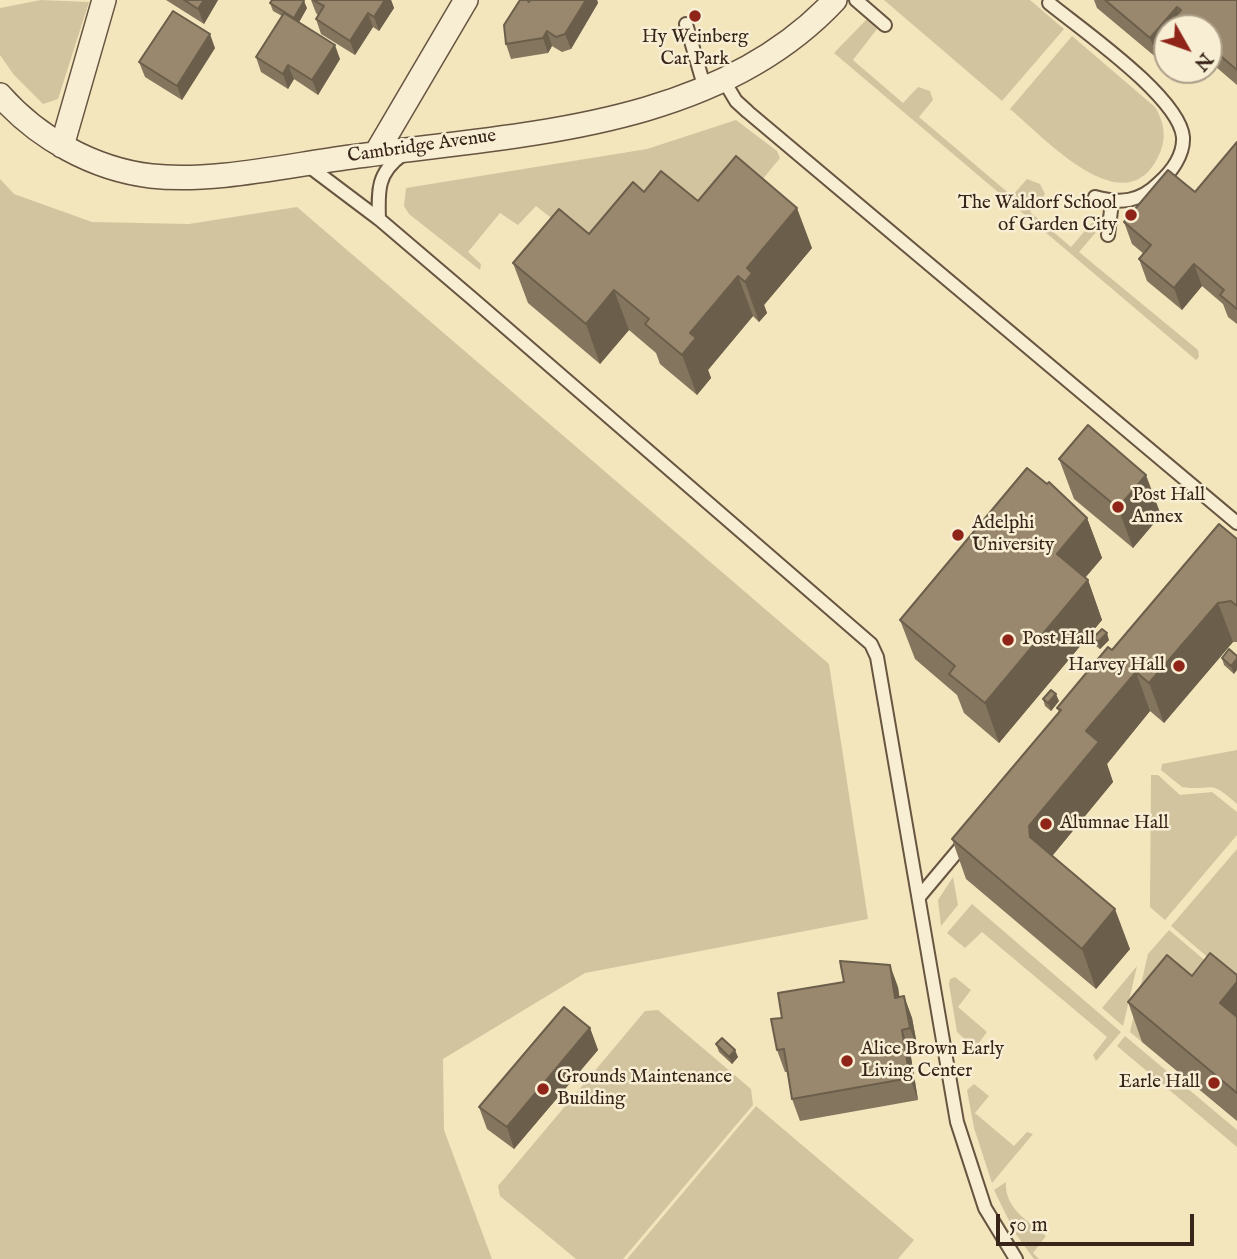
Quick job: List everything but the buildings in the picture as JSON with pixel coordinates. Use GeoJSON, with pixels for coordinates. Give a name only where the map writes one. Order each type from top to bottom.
{"type":"FeatureCollection","features":[{"type":"Feature","properties":{"kind":"street"},"geometry":{"type":"LineString","coordinates":[[62,146],[104,0]]}},
{"type":"Feature","properties":{"kind":"street"},"geometry":{"type":"LineString","coordinates":[[376,153],[466,0]]}},
{"type":"Feature","properties":{"kind":"street","name":"Cambridge Avenue"},"geometry":{"type":"LineString","coordinates":[[0,95],[28,124],[62,146],[102,164],[150,176],[215,174],[605,120],[674,102],[715,85],[795,37],[835,0]]}},
{"type":"Feature","properties":{"kind":"lane"},"geometry":{"type":"LineString","coordinates":[[856,0],[885,25]]}},
{"type":"Feature","properties":{"kind":"lane"},"geometry":{"type":"LineString","coordinates":[[1049,3],[1156,92],[1173,111],[1181,128],[1183,141],[1180,156],[1147,194],[1131,200],[1112,202],[1095,197]]}},
{"type":"Feature","properties":{"kind":"lane"},"geometry":{"type":"LineString","coordinates":[[686,24],[715,85],[1234,527]]}},
{"type":"Feature","properties":{"kind":"lane"},"geometry":{"type":"LineString","coordinates":[[379,219],[380,178],[391,163],[410,149]]}},
{"type":"Feature","properties":{"kind":"lane"},"geometry":{"type":"LineString","coordinates":[[305,163],[379,219],[871,644],[877,657],[963,1146],[985,1208],[1016,1259]]}},
{"type":"Feature","properties":{"kind":"lane"},"geometry":{"type":"LineString","coordinates":[[1108,235],[1112,202]]}},
{"type":"Feature","properties":{"kind":"lane"},"geometry":{"type":"LineString","coordinates":[[919,897],[971,835]]}},
{"type":"Feature","properties":{"kind":"shaded area"},"geometry":{"type":"Polygon","coordinates":[[[41,0],[89,2],[58,99],[43,104],[14,75],[0,55],[0,8],[41,0]]]}},
{"type":"Feature","properties":{"kind":"shaded area"},"geometry":{"type":"Polygon","coordinates":[[[884,0],[1030,0],[1064,29],[1002,101],[884,0]]]}},
{"type":"Feature","properties":{"kind":"shaded area"},"geometry":{"type":"Polygon","coordinates":[[[867,19],[877,29],[853,60],[903,103],[918,87],[930,91],[933,100],[919,117],[1012,196],[1027,179],[1040,184],[1045,194],[1030,212],[1071,247],[1096,218],[1101,217],[1103,224],[1079,252],[1198,350],[1199,357],[1196,360],[834,53],[867,19]]]}},
{"type":"Feature","properties":{"kind":"shaded area"},"geometry":{"type":"Polygon","coordinates":[[[1072,36],[1155,107],[1163,125],[1163,144],[1158,157],[1143,176],[1125,183],[1105,179],[1083,169],[1010,109],[1072,36]]]}},
{"type":"Feature","properties":{"kind":"shaded area"},"geometry":{"type":"Polygon","coordinates":[[[736,120],[777,151],[780,158],[712,241],[611,265],[536,206],[518,225],[500,213],[468,252],[481,264],[480,270],[409,214],[404,206],[406,188],[647,149],[736,120]]]}},
{"type":"Feature","properties":{"kind":"shaded area"},"geometry":{"type":"Polygon","coordinates":[[[0,179],[14,194],[92,222],[189,224],[297,207],[829,664],[868,919],[585,973],[443,1059],[444,1130],[492,1259],[0,1259],[0,179]]]}},
{"type":"Feature","properties":{"kind":"shaded area"},"geometry":{"type":"Polygon","coordinates":[[[1237,750],[1237,804],[1215,788],[1182,787],[1161,770],[1162,764],[1237,750]]]}},
{"type":"Feature","properties":{"kind":"shaded area"},"geometry":{"type":"Polygon","coordinates":[[[1151,775],[1158,775],[1180,795],[1212,792],[1237,812],[1237,835],[1165,920],[1150,907],[1151,775]]]}},
{"type":"Feature","properties":{"kind":"shaded area"},"geometry":{"type":"Polygon","coordinates":[[[1237,849],[1237,982],[1171,926],[1237,849]]]}},
{"type":"Feature","properties":{"kind":"shaded area"},"geometry":{"type":"Polygon","coordinates":[[[953,877],[958,905],[941,926],[938,900],[953,877]]]}},
{"type":"Feature","properties":{"kind":"shaded area"},"geometry":{"type":"Polygon","coordinates":[[[972,904],[1121,1032],[1096,1061],[1093,1055],[1107,1037],[982,932],[965,948],[947,933],[972,904]]]}},
{"type":"Feature","properties":{"kind":"shaded area"},"geometry":{"type":"Polygon","coordinates":[[[1169,930],[1227,979],[1142,1042],[1130,1032],[1148,954],[1169,930]]]}},
{"type":"Feature","properties":{"kind":"shaded area"},"geometry":{"type":"Polygon","coordinates":[[[1137,966],[1123,1026],[1102,1008],[1137,966]]]}},
{"type":"Feature","properties":{"kind":"shaded area"},"geometry":{"type":"Polygon","coordinates":[[[955,977],[971,990],[958,1007],[987,1032],[975,1048],[957,1032],[949,984],[950,979],[955,977]]]}},
{"type":"Feature","properties":{"kind":"shaded area"},"geometry":{"type":"Polygon","coordinates":[[[658,1010],[751,1089],[753,1105],[623,1259],[576,1259],[500,1196],[498,1186],[645,1011],[658,1010]]]}},
{"type":"Feature","properties":{"kind":"shaded area"},"geometry":{"type":"Polygon","coordinates":[[[1125,1036],[1237,1130],[1237,1147],[1117,1046],[1125,1036]]]}},
{"type":"Feature","properties":{"kind":"shaded area"},"geometry":{"type":"Polygon","coordinates":[[[974,1084],[989,1096],[975,1113],[1014,1146],[1027,1132],[1033,1134],[992,1183],[974,1128],[967,1090],[974,1084]]]}},
{"type":"Feature","properties":{"kind":"shaded area"},"geometry":{"type":"Polygon","coordinates":[[[756,1106],[914,1240],[898,1259],[627,1259],[756,1106]]]}},
{"type":"Feature","properties":{"kind":"shaded area"},"geometry":{"type":"Polygon","coordinates":[[[1006,1182],[1006,1191],[1013,1207],[1046,1236],[1033,1253],[1039,1259],[1034,1259],[1015,1233],[994,1190],[1006,1182]]]}},
{"type":"Feature","properties":{"kind":"place","name":"Hy Weinberg Car Park"},"geometry":{"type":"Point","coordinates":[695,16]}},
{"type":"Feature","properties":{"kind":"place","name":"The Waldorf School of Garden City"},"geometry":{"type":"Point","coordinates":[1131,215]}},
{"type":"Feature","properties":{"kind":"place","name":"Post Hall Annex"},"geometry":{"type":"Point","coordinates":[1118,507]}},
{"type":"Feature","properties":{"kind":"place","name":"Adelphi University"},"geometry":{"type":"Point","coordinates":[958,535]}},
{"type":"Feature","properties":{"kind":"place","name":"Post Hall"},"geometry":{"type":"Point","coordinates":[1008,640]}},
{"type":"Feature","properties":{"kind":"place","name":"Harvey Hall"},"geometry":{"type":"Point","coordinates":[1179,666]}},
{"type":"Feature","properties":{"kind":"place","name":"Alumnae Hall"},"geometry":{"type":"Point","coordinates":[1046,824]}},
{"type":"Feature","properties":{"kind":"place","name":"Alice Brown Early Living Center"},"geometry":{"type":"Point","coordinates":[847,1061]}},
{"type":"Feature","properties":{"kind":"place","name":"Earle Hall"},"geometry":{"type":"Point","coordinates":[1214,1083]}},
{"type":"Feature","properties":{"kind":"place","name":"Grounds Maintenance Building"},"geometry":{"type":"Point","coordinates":[543,1089]}}]}
